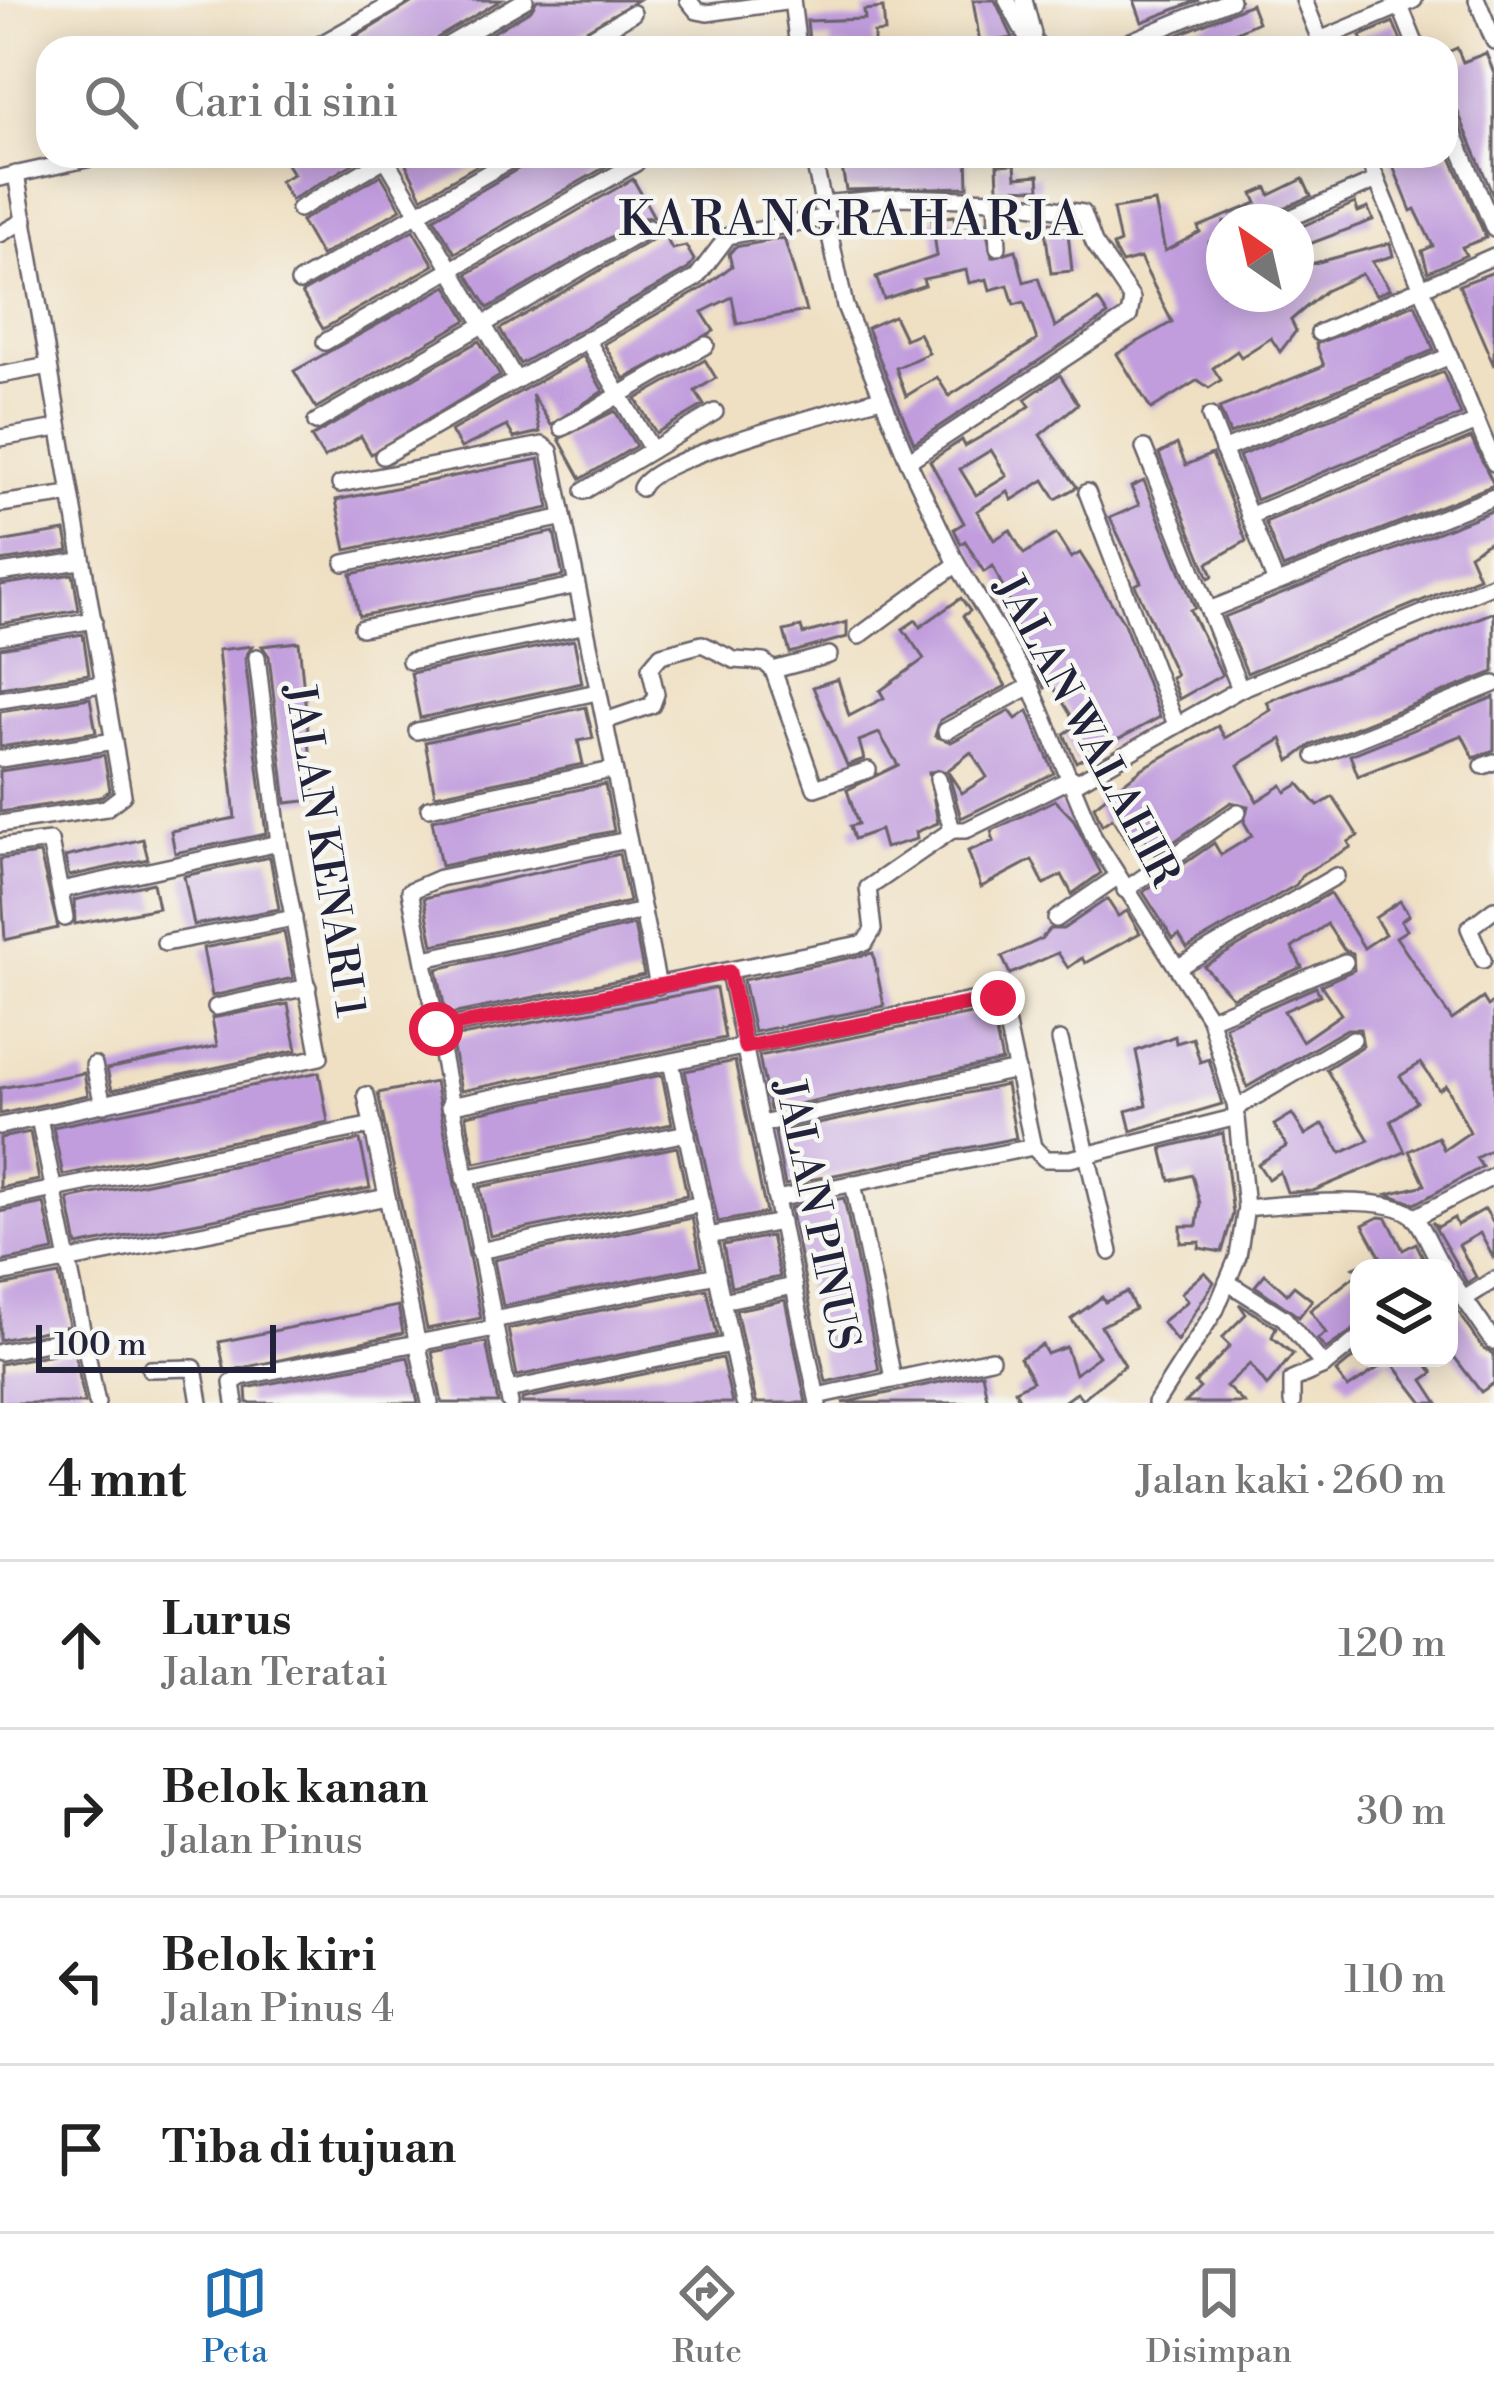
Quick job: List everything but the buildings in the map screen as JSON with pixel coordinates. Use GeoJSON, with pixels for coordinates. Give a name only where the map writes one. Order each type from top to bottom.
{"type":"FeatureCollection","features":[{"type":"Feature","properties":{"kind":"street"},"geometry":{"type":"LineString","coordinates":[[337,36],[399,0]]}},
{"type":"Feature","properties":{"kind":"street"},"geometry":{"type":"LineString","coordinates":[[464,36],[525,0]]}},
{"type":"Feature","properties":{"kind":"street"},"geometry":{"type":"LineString","coordinates":[[688,0],[697,11],[707,13],[792,0],[796,36]]}},
{"type":"Feature","properties":{"kind":"street"},"geometry":{"type":"LineString","coordinates":[[1143,36],[1231,0]]}},
{"type":"Feature","properties":{"kind":"street"},"geometry":{"type":"LineString","coordinates":[[1304,0],[1319,36]]}},
{"type":"Feature","properties":{"kind":"street"},"geometry":{"type":"LineString","coordinates":[[1478,0],[1494,41]]}},
{"type":"Feature","properties":{"kind":"street"},"geometry":{"type":"LineString","coordinates":[[1023,1],[1035,36]]}},
{"type":"Feature","properties":{"kind":"street"},"geometry":{"type":"LineString","coordinates":[[1338,36],[1404,2],[1414,36]]}},
{"type":"Feature","properties":{"kind":"street"},"geometry":{"type":"LineString","coordinates":[[594,36],[633,13]]}},
{"type":"Feature","properties":{"kind":"street"},"geometry":{"type":"LineString","coordinates":[[1458,144],[1494,229]]}},
{"type":"Feature","properties":{"kind":"street"},"geometry":{"type":"LineString","coordinates":[[0,824],[106,808],[123,795],[25,220],[8,176],[52,168]]}},
{"type":"Feature","properties":{"kind":"street"},"geometry":{"type":"LineString","coordinates":[[299,208],[368,168]]}},
{"type":"Feature","properties":{"kind":"street"},"geometry":{"type":"LineString","coordinates":[[393,168],[516,380]]}},
{"type":"Feature","properties":{"kind":"street"},"geometry":{"type":"LineString","coordinates":[[299,282],[497,168]]}},
{"type":"Feature","properties":{"kind":"street"},"geometry":{"type":"LineString","coordinates":[[325,342],[627,168]]}},
{"type":"Feature","properties":{"kind":"street","name":"JALAN WALAHIR"},"geometry":{"type":"LineString","coordinates":[[815,168],[845,306],[908,461],[957,564],[1031,686],[1094,838],[1210,1019],[1236,1113],[1246,1208],[1227,1282],[1216,1309],[1156,1403]]}},
{"type":"Feature","properties":{"kind":"street"},"geometry":{"type":"LineString","coordinates":[[1372,168],[1494,463]]}},
{"type":"Feature","properties":{"kind":"street"},"geometry":{"type":"LineString","coordinates":[[1314,207],[1377,180]]}},
{"type":"Feature","properties":{"kind":"street"},"geometry":{"type":"LineString","coordinates":[[383,456],[696,278],[728,236],[821,211],[900,197],[996,200],[1086,215],[1094,243],[1131,295],[1132,309],[1096,340],[908,461]]}},
{"type":"Feature","properties":{"kind":"street"},"geometry":{"type":"LineString","coordinates":[[996,200],[998,247]]}},
{"type":"Feature","properties":{"kind":"street"},"geometry":{"type":"LineString","coordinates":[[0,234],[25,220]]}},
{"type":"Feature","properties":{"kind":"street"},"geometry":{"type":"LineString","coordinates":[[316,422],[649,228]]}},
{"type":"Feature","properties":{"kind":"street"},"geometry":{"type":"LineString","coordinates":[[1319,333],[1494,256]]}},
{"type":"Feature","properties":{"kind":"street"},"geometry":{"type":"LineString","coordinates":[[586,340],[652,450]]}},
{"type":"Feature","properties":{"kind":"street"},"geometry":{"type":"LineString","coordinates":[[562,428],[706,344]]}},
{"type":"Feature","properties":{"kind":"street"},"geometry":{"type":"LineString","coordinates":[[1223,450],[1450,356]]}},
{"type":"Feature","properties":{"kind":"street"},"geometry":{"type":"LineString","coordinates":[[0,375],[49,366]]}},
{"type":"Feature","properties":{"kind":"street"},"geometry":{"type":"LineString","coordinates":[[641,488],[648,475],[686,459],[880,398]]}},
{"type":"Feature","properties":{"kind":"street"},"geometry":{"type":"LineString","coordinates":[[584,491],[715,412]]}},
{"type":"Feature","properties":{"kind":"street"},"geometry":{"type":"LineString","coordinates":[[1210,416],[1276,584]]}},
{"type":"Feature","properties":{"kind":"street"},"geometry":{"type":"LineString","coordinates":[[1249,516],[1477,422]]}},
{"type":"Feature","properties":{"kind":"street"},"geometry":{"type":"LineString","coordinates":[[0,438],[58,428]]}},
{"type":"Feature","properties":{"kind":"street"},"geometry":{"type":"LineString","coordinates":[[340,484],[542,445],[550,451],[658,986]]}},
{"type":"Feature","properties":{"kind":"street"},"geometry":{"type":"LineString","coordinates":[[1144,448],[1240,689]]}},
{"type":"Feature","properties":{"kind":"street"},"geometry":{"type":"LineString","coordinates":[[1087,492],[1175,722]]}},
{"type":"Feature","properties":{"kind":"street"},"geometry":{"type":"LineString","coordinates":[[0,504],[70,494]]}},
{"type":"Feature","properties":{"kind":"street"},"geometry":{"type":"LineString","coordinates":[[1209,610],[1494,496]]}},
{"type":"Feature","properties":{"kind":"street"},"geometry":{"type":"LineString","coordinates":[[344,563],[560,518]]}},
{"type":"Feature","properties":{"kind":"street"},"geometry":{"type":"LineString","coordinates":[[0,573],[80,561]]}},
{"type":"Feature","properties":{"kind":"street"},"geometry":{"type":"LineString","coordinates":[[859,636],[957,564]]}},
{"type":"Feature","properties":{"kind":"street"},"geometry":{"type":"LineString","coordinates":[[436,1029],[865,943],[873,930],[868,888],[952,830],[966,830],[1073,781],[1240,689],[1494,584]]}},
{"type":"Feature","properties":{"kind":"street"},"geometry":{"type":"LineString","coordinates":[[362,628],[574,586]]}},
{"type":"Feature","properties":{"kind":"street"},"geometry":{"type":"LineString","coordinates":[[0,636],[94,620]]}},
{"type":"Feature","properties":{"kind":"street"},"geometry":{"type":"LineString","coordinates":[[410,661],[582,626]]}},
{"type":"Feature","properties":{"kind":"street"},"geometry":{"type":"LineString","coordinates":[[605,721],[652,705],[656,694],[650,668],[655,659],[692,644],[734,660],[764,662],[773,670],[815,788],[868,770]]}},
{"type":"Feature","properties":{"kind":"street"},"geometry":{"type":"LineString","coordinates":[[773,670],[829,655]]}},
{"type":"Feature","properties":{"kind":"street","name":"JALAN KENARI 1"},"geometry":{"type":"LineString","coordinates":[[103,1105],[320,1057],[279,843],[257,657]]}},
{"type":"Feature","properties":{"kind":"street"},"geometry":{"type":"LineString","coordinates":[[0,700],[102,684]]}},
{"type":"Feature","properties":{"kind":"street"},"geometry":{"type":"LineString","coordinates":[[1315,756],[1494,684]]}},
{"type":"Feature","properties":{"kind":"street"},"geometry":{"type":"LineString","coordinates":[[946,731],[1031,686]]}},
{"type":"Feature","properties":{"kind":"street"},"geometry":{"type":"LineString","coordinates":[[417,731],[597,692]]}},
{"type":"Feature","properties":{"kind":"street"},"geometry":{"type":"LineString","coordinates":[[0,760],[114,741]]}},
{"type":"Feature","properties":{"kind":"street"},"geometry":{"type":"LineString","coordinates":[[429,808],[612,770]]}},
{"type":"Feature","properties":{"kind":"street"},"geometry":{"type":"LineString","coordinates":[[938,779],[952,830]]}},
{"type":"Feature","properties":{"kind":"street"},"geometry":{"type":"LineString","coordinates":[[1056,919],[1238,812]]}},
{"type":"Feature","properties":{"kind":"street"},"geometry":{"type":"LineString","coordinates":[[0,847],[49,840],[65,918]]}},
{"type":"Feature","properties":{"kind":"street"},"geometry":{"type":"LineString","coordinates":[[628,840],[440,878],[410,892],[449,1106],[509,1396],[731,1344]]}},
{"type":"Feature","properties":{"kind":"street"},"geometry":{"type":"LineString","coordinates":[[61,890],[279,843]]}},
{"type":"Feature","properties":{"kind":"street"},"geometry":{"type":"LineString","coordinates":[[1180,966],[1336,876]]}},
{"type":"Feature","properties":{"kind":"street"},"geometry":{"type":"LineString","coordinates":[[1483,960],[1469,928],[1494,908]]}},
{"type":"Feature","properties":{"kind":"street"},"geometry":{"type":"LineString","coordinates":[[425,959],[643,911]]}},
{"type":"Feature","properties":{"kind":"street"},"geometry":{"type":"LineString","coordinates":[[165,943],[294,918]]}},
{"type":"Feature","properties":{"kind":"street"},"geometry":{"type":"LineString","coordinates":[[1210,1019],[1345,962]]}},
{"type":"Feature","properties":{"kind":"street","name":"JALAN PINUS"},"geometry":{"type":"LineString","coordinates":[[729,972],[817,1400]]}},
{"type":"Feature","properties":{"kind":"street"},"geometry":{"type":"LineString","coordinates":[[216,1007],[308,987]]}},
{"type":"Feature","properties":{"kind":"street"},"geometry":{"type":"LineString","coordinates":[[449,1106],[996,997],[1002,1002],[1033,1147]]}},
{"type":"Feature","properties":{"kind":"street"},"geometry":{"type":"LineString","coordinates":[[776,1199],[1033,1147],[1056,1161],[1085,1157],[1236,1113],[1353,1039]]}},
{"type":"Feature","properties":{"kind":"street"},"geometry":{"type":"LineString","coordinates":[[1060,1040],[1109,1252]]}},
{"type":"Feature","properties":{"kind":"street"},"geometry":{"type":"LineString","coordinates":[[671,1061],[744,1403]]}},
{"type":"Feature","properties":{"kind":"street"},"geometry":{"type":"LineString","coordinates":[[0,1126],[103,1105],[94,1065]]}},
{"type":"Feature","properties":{"kind":"street"},"geometry":{"type":"LineString","coordinates":[[760,1124],[1017,1070]]}},
{"type":"Feature","properties":{"kind":"street"},"geometry":{"type":"LineString","coordinates":[[366,1095],[430,1403]]}},
{"type":"Feature","properties":{"kind":"street"},"geometry":{"type":"LineString","coordinates":[[39,1118],[97,1403]]}},
{"type":"Feature","properties":{"kind":"street"},"geometry":{"type":"LineString","coordinates":[[0,1200],[373,1125]]}},
{"type":"Feature","properties":{"kind":"street"},"geometry":{"type":"LineString","coordinates":[[464,1178],[686,1133]]}},
{"type":"Feature","properties":{"kind":"street"},"geometry":{"type":"LineString","coordinates":[[1414,1218],[1494,1176]]}},
{"type":"Feature","properties":{"kind":"street"},"geometry":{"type":"LineString","coordinates":[[853,1183],[893,1378]]}},
{"type":"Feature","properties":{"kind":"street"},"geometry":{"type":"LineString","coordinates":[[0,1274],[387,1197]]}},
{"type":"Feature","properties":{"kind":"street"},"geometry":{"type":"LineString","coordinates":[[1246,1208],[1334,1203],[1396,1208],[1414,1218],[1438,1259]]}},
{"type":"Feature","properties":{"kind":"street"},"geometry":{"type":"LineString","coordinates":[[479,1251],[701,1204]]}},
{"type":"Feature","properties":{"kind":"street"},"geometry":{"type":"LineString","coordinates":[[709,1236],[781,1222]]}},
{"type":"Feature","properties":{"kind":"street"},"geometry":{"type":"LineString","coordinates":[[235,1403],[232,1382],[241,1377],[717,1275]]}},
{"type":"Feature","properties":{"kind":"street"},"geometry":{"type":"LineString","coordinates":[[1458,1290],[1494,1280]]}},
{"type":"Feature","properties":{"kind":"street"},"geometry":{"type":"LineString","coordinates":[[1227,1282],[1285,1318],[1324,1366]]}},
{"type":"Feature","properties":{"kind":"street"},"geometry":{"type":"LineString","coordinates":[[722,1301],[794,1286]]}},
{"type":"Feature","properties":{"kind":"street"},"geometry":{"type":"LineString","coordinates":[[1458,1295],[1494,1342]]}},
{"type":"Feature","properties":{"kind":"street"},"geometry":{"type":"LineString","coordinates":[[0,1352],[83,1336]]}},
{"type":"Feature","properties":{"kind":"street"},"geometry":{"type":"LineString","coordinates":[[1292,1403],[1292,1380],[1324,1366],[1350,1345]]}},
{"type":"Feature","properties":{"kind":"street"},"geometry":{"type":"LineString","coordinates":[[817,1400],[893,1378],[991,1359]]}},
{"type":"Feature","properties":{"kind":"street"},"geometry":{"type":"LineString","coordinates":[[150,1369],[194,1368],[200,1403]]}},
{"type":"Feature","properties":{"kind":"district","name":"KARANGRAHARJA"},"geometry":{"type":"Point","coordinates":[852,221]}},
{"type":"Feature","properties":{"kind":"route"},"geometry":{"type":"LineString","coordinates":[[436,1029],[729,972],[745,1047],[998,998]]}}]}
